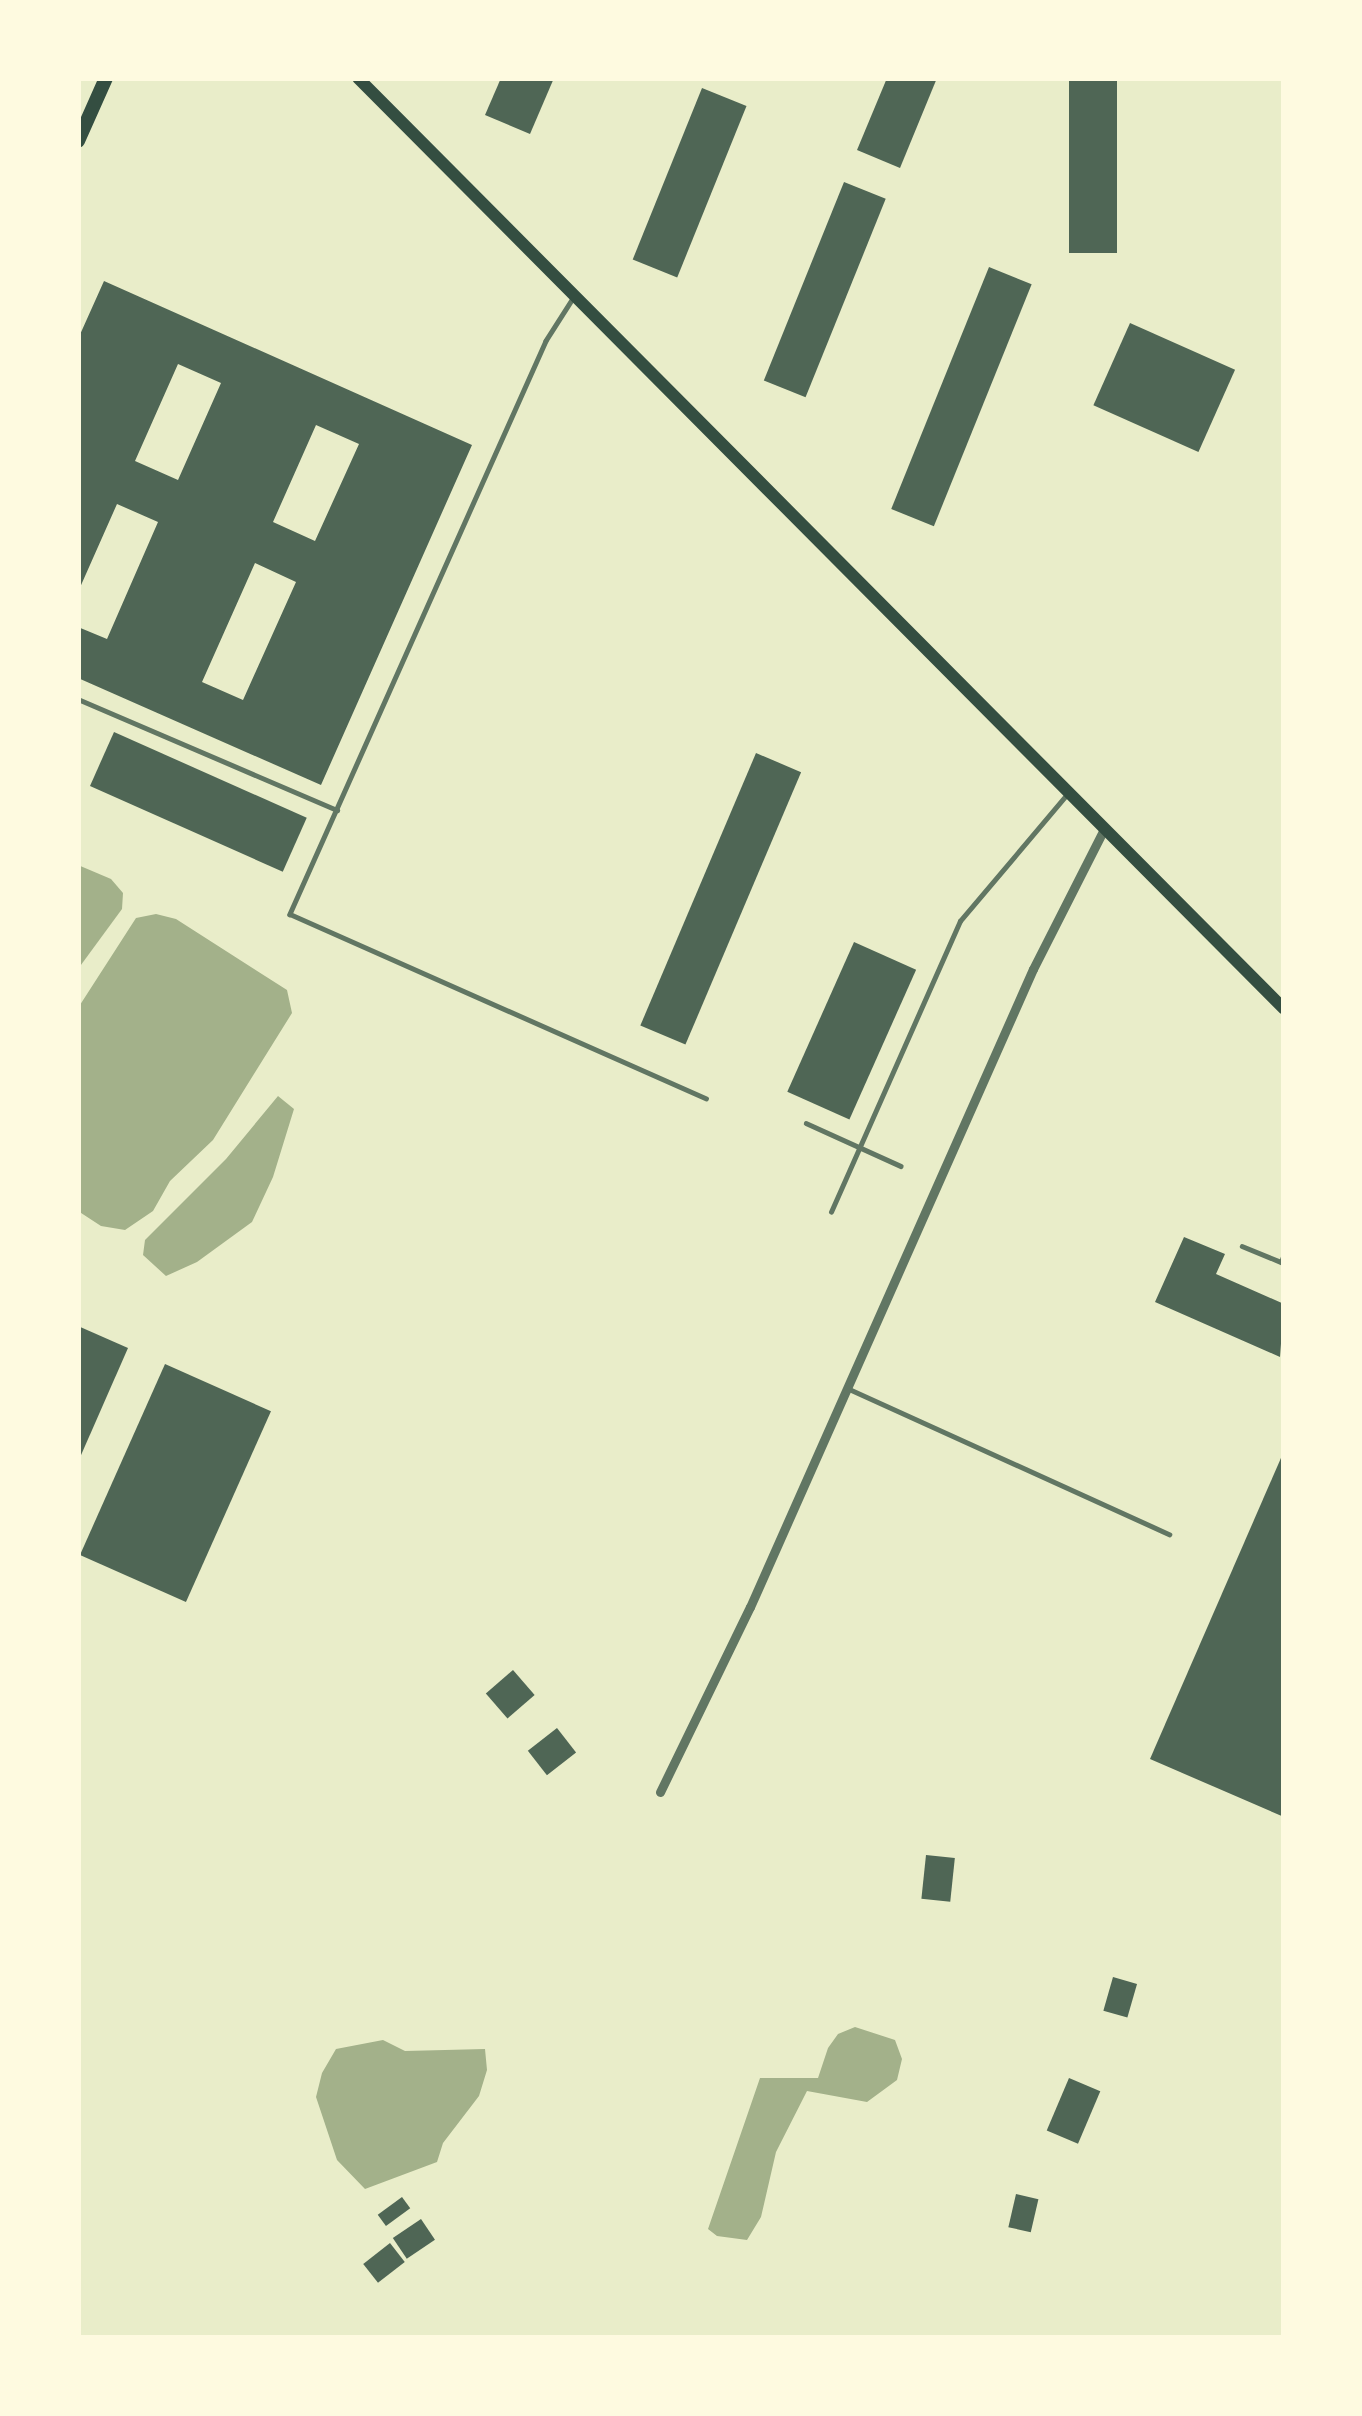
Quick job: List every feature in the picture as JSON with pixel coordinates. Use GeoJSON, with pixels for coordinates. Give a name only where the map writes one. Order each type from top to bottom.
{"type":"FeatureCollection","features":[{"type":"Feature","properties":{"kind":"main road"},"geometry":{"type":"LineString","coordinates":[[78,141],[106,78]]}},
{"type":"Feature","properties":{"kind":"main road"},"geometry":{"type":"LineString","coordinates":[[358,78],[1284,1009]]}},
{"type":"Feature","properties":{"kind":"street"},"geometry":{"type":"LineString","coordinates":[[660,1792],[1033,969],[1104,829]]}},
{"type":"Feature","properties":{"kind":"lane"},"geometry":{"type":"LineString","coordinates":[[574,296],[546,341],[290,914],[706,1098]]}},
{"type":"Feature","properties":{"kind":"lane"},"geometry":{"type":"LineString","coordinates":[[78,699],[337,810]]}},
{"type":"Feature","properties":{"kind":"lane"},"geometry":{"type":"LineString","coordinates":[[831,1212],[960,921],[1068,792]]}},
{"type":"Feature","properties":{"kind":"lane"},"geometry":{"type":"LineString","coordinates":[[806,1123],[901,1166]]}},
{"type":"Feature","properties":{"kind":"lane"},"geometry":{"type":"LineString","coordinates":[[1242,1246],[1281,1262],[1284,1254]]}},
{"type":"Feature","properties":{"kind":"lane"},"geometry":{"type":"LineString","coordinates":[[847,1388],[1169,1534]]}},
{"type":"Feature","properties":{"kind":"shaded area"},"geometry":{"type":"Polygon","coordinates":[[[78,865],[111,879],[123,893],[122,909],[78,969],[78,865]]]}},
{"type":"Feature","properties":{"kind":"shaded area"},"geometry":{"type":"Polygon","coordinates":[[[156,914],[176,919],[287,990],[292,1013],[213,1140],[170,1181],[153,1211],[125,1230],[101,1226],[78,1211],[78,1008],[136,918],[156,914]]]}},
{"type":"Feature","properties":{"kind":"shaded area"},"geometry":{"type":"Polygon","coordinates":[[[278,1096],[294,1109],[273,1177],[252,1222],[197,1262],[166,1276],[143,1255],[145,1240],[226,1159],[278,1096]]]}},
{"type":"Feature","properties":{"kind":"shaded area"},"geometry":{"type":"Polygon","coordinates":[[[855,2027],[895,2040],[902,2059],[897,2080],[867,2102],[807,2091],[776,2152],[761,2217],[747,2240],[717,2236],[708,2229],[760,2078],[818,2078],[838,2034],[855,2027]]]}},
{"type":"Feature","properties":{"kind":"shaded area"},"geometry":{"type":"Polygon","coordinates":[[[383,2040],[405,2051],[485,2049],[487,2070],[479,2096],[443,2143],[437,2162],[365,2189],[337,2160],[316,2097],[322,2073],[336,2049],[383,2040]]]}},
{"type":"Feature","properties":{"kind":"building"},"geometry":{"type":"Polygon","coordinates":[[[501,78],[554,78],[530,134],[485,115],[501,78]]]}},
{"type":"Feature","properties":{"kind":"building"},"geometry":{"type":"Polygon","coordinates":[[[887,78],[937,78],[900,168],[857,150],[887,78]]]}},
{"type":"Feature","properties":{"kind":"building"},"geometry":{"type":"Polygon","coordinates":[[[1069,78],[1117,78],[1117,253],[1069,253],[1069,78]]]}},
{"type":"Feature","properties":{"kind":"building"},"geometry":{"type":"Polygon","coordinates":[[[702,88],[747,106],[677,278],[633,260],[702,88]]]}},
{"type":"Feature","properties":{"kind":"building"},"geometry":{"type":"Polygon","coordinates":[[[844,182],[886,199],[806,397],[764,380],[844,182]]]}},
{"type":"Feature","properties":{"kind":"building"},"geometry":{"type":"Polygon","coordinates":[[[989,267],[1032,284],[934,526],[891,509],[989,267]]]}},
{"type":"Feature","properties":{"kind":"building"},"geometry":{"type":"Polygon","coordinates":[[[104,281],[472,445],[321,785],[78,678],[78,627],[107,639],[158,522],[117,504],[78,592],[78,339],[104,281]],[[178,364],[135,461],[178,480],[221,383],[178,364]],[[316,425],[273,522],[315,541],[359,444],[316,425]],[[255,563],[202,682],[243,700],[296,582],[255,563]]]}},
{"type":"Feature","properties":{"kind":"building"},"geometry":{"type":"Polygon","coordinates":[[[1130,323],[1235,370],[1198,452],[1093,405],[1130,323]]]}},
{"type":"Feature","properties":{"kind":"building"},"geometry":{"type":"Polygon","coordinates":[[[114,732],[307,818],[283,872],[90,786],[114,732]]]}},
{"type":"Feature","properties":{"kind":"building"},"geometry":{"type":"Polygon","coordinates":[[[756,753],[801,772],[685,1045],[640,1025],[756,753]]]}},
{"type":"Feature","properties":{"kind":"building"},"geometry":{"type":"Polygon","coordinates":[[[854,942],[916,970],[849,1119],[787,1092],[854,942]]]}},
{"type":"Feature","properties":{"kind":"building"},"geometry":{"type":"Polygon","coordinates":[[[1184,1237],[1225,1254],[1216,1274],[1284,1304],[1280,1357],[1155,1302],[1184,1237]]]}},
{"type":"Feature","properties":{"kind":"building"},"geometry":{"type":"Polygon","coordinates":[[[78,1326],[128,1348],[78,1462],[78,1326]]]}},
{"type":"Feature","properties":{"kind":"building"},"geometry":{"type":"Polygon","coordinates":[[[165,1364],[271,1411],[186,1602],[80,1555],[165,1364]]]}},
{"type":"Feature","properties":{"kind":"building"},"geometry":{"type":"Polygon","coordinates":[[[1284,1451],[1284,1817],[1150,1759],[1284,1451]]]}},
{"type":"Feature","properties":{"kind":"building"},"geometry":{"type":"Polygon","coordinates":[[[513,1670],[535,1695],[507,1719],[486,1694],[513,1670]]]}},
{"type":"Feature","properties":{"kind":"building"},"geometry":{"type":"Polygon","coordinates":[[[557,1728],[576,1752],[547,1775],[528,1751],[557,1728]]]}},
{"type":"Feature","properties":{"kind":"building"},"geometry":{"type":"Polygon","coordinates":[[[926,1855],[955,1858],[950,1902],[921,1899],[926,1855]]]}},
{"type":"Feature","properties":{"kind":"building"},"geometry":{"type":"Polygon","coordinates":[[[1113,1977],[1137,1984],[1127,2018],[1103,2011],[1113,1977]]]}},
{"type":"Feature","properties":{"kind":"building"},"geometry":{"type":"Polygon","coordinates":[[[1069,2078],[1100,2091],[1078,2144],[1047,2130],[1069,2078]]]}},
{"type":"Feature","properties":{"kind":"building"},"geometry":{"type":"Polygon","coordinates":[[[1016,2194],[1038,2199],[1031,2232],[1008,2227],[1016,2194]]]}},
{"type":"Feature","properties":{"kind":"building"},"geometry":{"type":"Polygon","coordinates":[[[402,2197],[410,2208],[386,2226],[378,2215],[402,2197]]]}},
{"type":"Feature","properties":{"kind":"building"},"geometry":{"type":"Polygon","coordinates":[[[421,2219],[435,2240],[407,2259],[393,2238],[421,2219]]]}},
{"type":"Feature","properties":{"kind":"building"},"geometry":{"type":"Polygon","coordinates":[[[390,2243],[405,2262],[378,2283],[363,2264],[390,2243]]]}}]}
